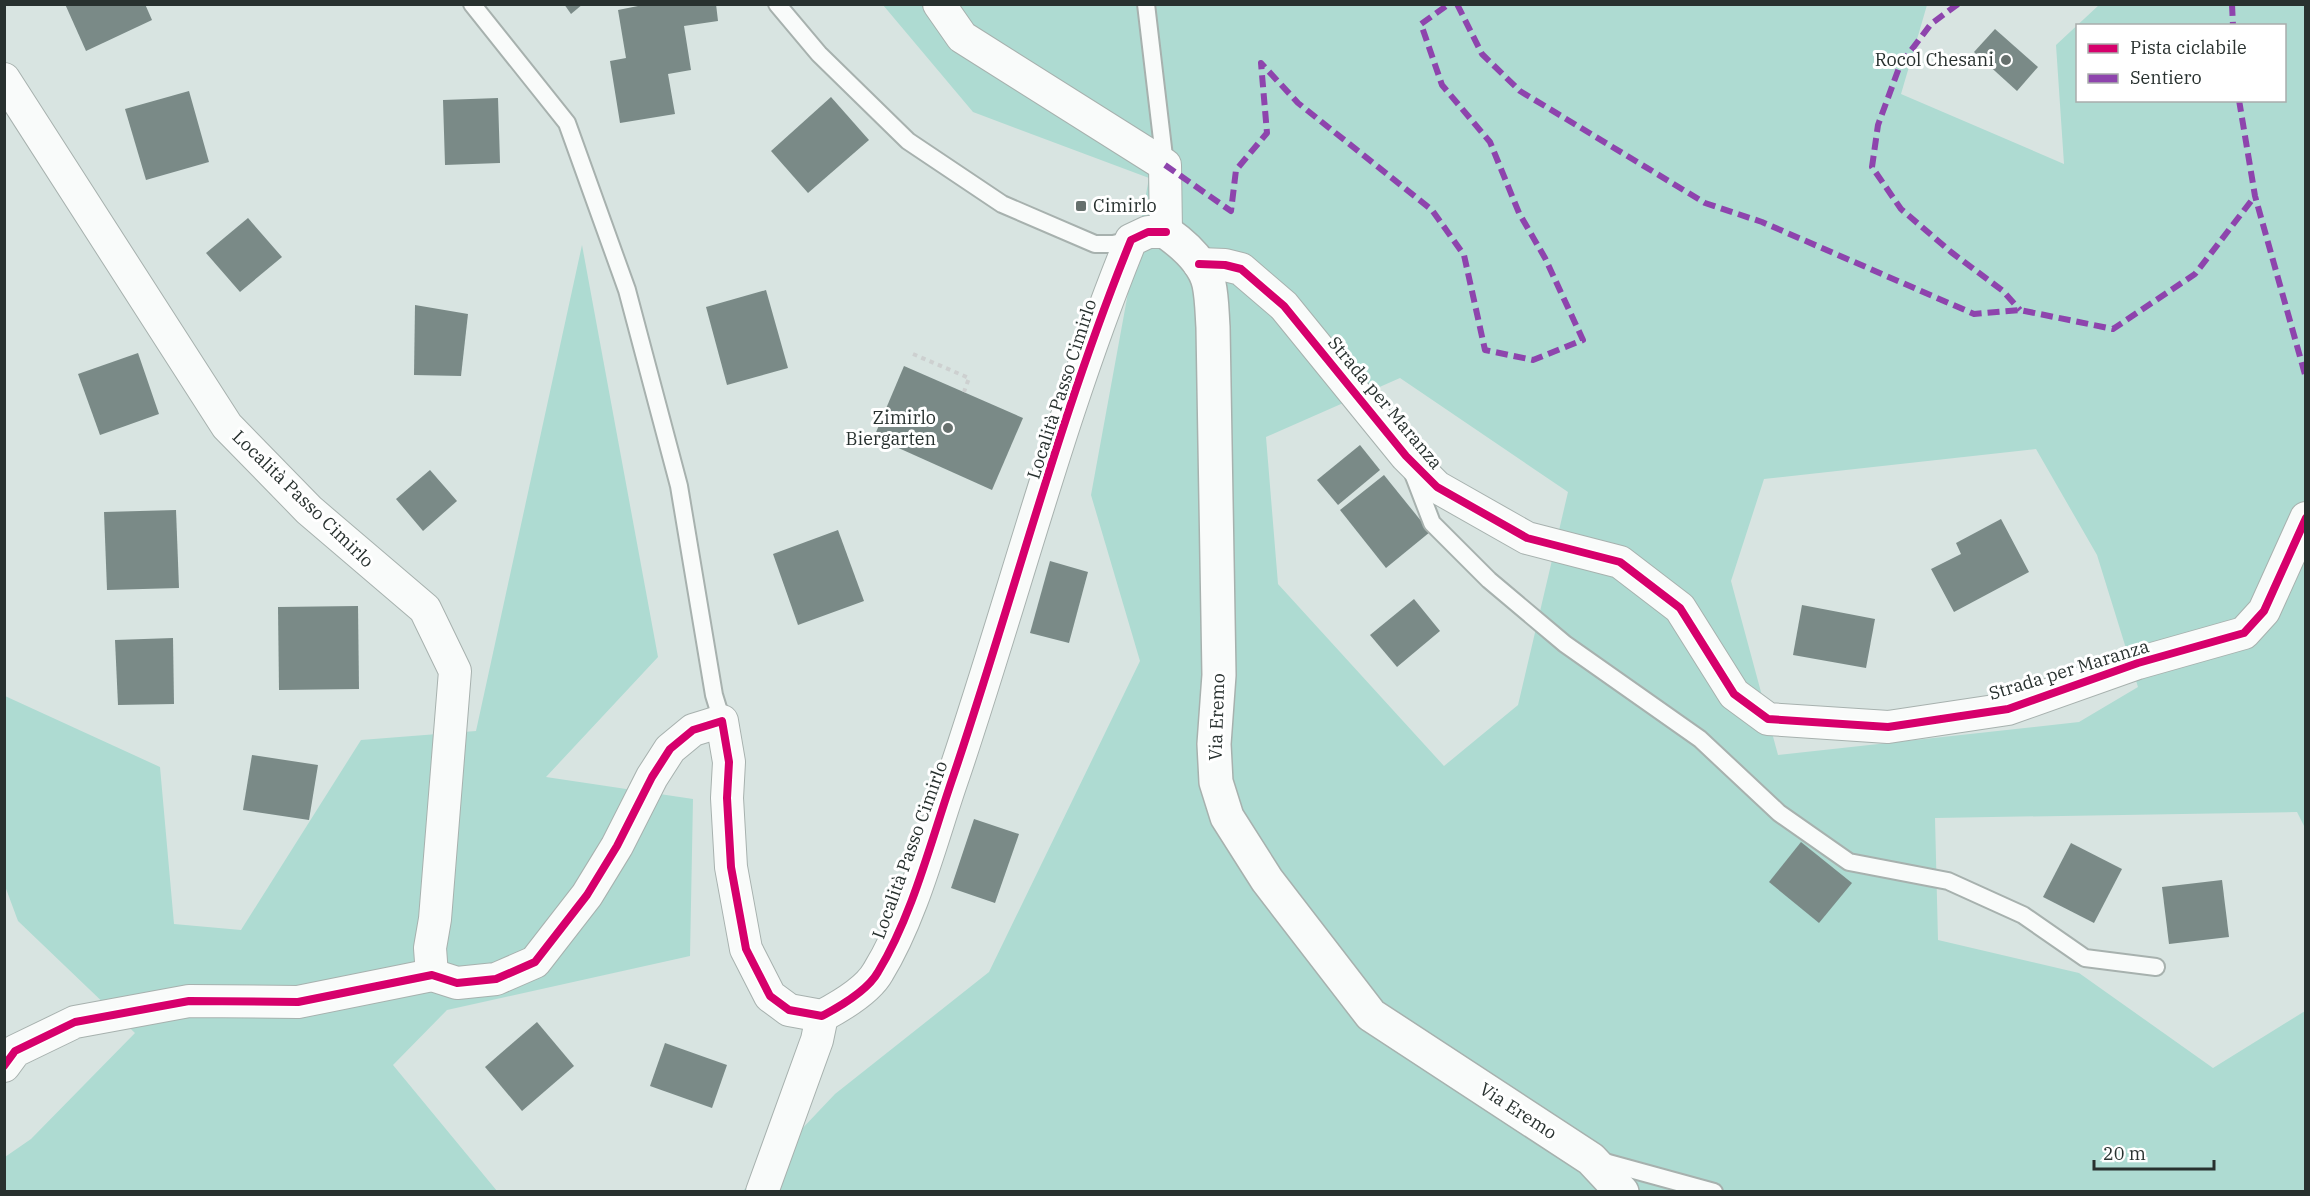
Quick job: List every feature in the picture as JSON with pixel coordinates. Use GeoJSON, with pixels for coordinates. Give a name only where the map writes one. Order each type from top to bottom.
{"type":"FeatureCollection","features":[{"type":"Feature","properties":{"kind":"street"},"geometry":{"type":"LineString","coordinates":[[939,4],[962,37],[1166,165],[1166,232],[1148,232],[1131,240]]}},
{"type":"Feature","properties":{"kind":"street","name":"Località Passo Cimirlo"},"geometry":{"type":"LineString","coordinates":[[7,92],[69,176],[227,426],[309,510],[425,609],[455,671],[435,919],[430,948],[432,975]]}},
{"type":"Feature","properties":{"kind":"street","name":"Via Eremo"},"geometry":{"type":"LineString","coordinates":[[1166,232],[1183,244],[1199,264],[1209,282],[1213,327],[1219,675],[1214,744],[1216,782],[1227,817],[1267,880],[1371,1015],[1591,1159],[1622,1191]]}},
{"type":"Feature","properties":{"kind":"street","name":"Località Passo Cimirlo"},"geometry":{"type":"LineString","coordinates":[[822,1016],[856,995],[877,975],[899,934],[965,742],[1100,316],[1131,240]]}},
{"type":"Feature","properties":{"kind":"street","name":"Strada per Maranza"},"geometry":{"type":"LineString","coordinates":[[1199,264],[1225,265],[1241,270],[1284,306],[1406,456],[1437,487],[1527,538],[1620,562],[1680,608],[1734,694],[1768,718],[1888,727],[2008,709],[2138,663],[2244,633],[2264,611],[2306,518]]}},
{"type":"Feature","properties":{"kind":"street"},"geometry":{"type":"LineString","coordinates":[[4,1066],[15,1051],[75,1022],[189,1002],[298,1002],[432,975],[457,982],[496,979],[535,962],[586,895],[617,846],[652,777],[670,749],[693,730],[722,721],[729,762],[727,798],[731,867],[746,949],[770,996],[789,1010],[822,1016],[817,1040],[762,1191]]}},
{"type":"Feature","properties":{"kind":"lane"},"geometry":{"type":"LineString","coordinates":[[472,4],[567,123],[627,290],[680,486],[714,695],[722,721]]}},
{"type":"Feature","properties":{"kind":"lane"},"geometry":{"type":"LineString","coordinates":[[777,4],[819,54],[908,141],[1002,204],[1095,244],[1113,244],[1131,240]]}},
{"type":"Feature","properties":{"kind":"lane"},"geometry":{"type":"LineString","coordinates":[[1146,4],[1166,165]]}},
{"type":"Feature","properties":{"kind":"lane","name":"Strada per Maranza"},"geometry":{"type":"LineString","coordinates":[[1406,456],[1432,523],[1489,580],[1565,644],[1700,739],[1779,813],[1849,862],[1948,882],[2023,915],[2085,958],[2156,967]]}},
{"type":"Feature","properties":{"kind":"lane","name":"Via Eremo"},"geometry":{"type":"LineString","coordinates":[[1591,1159],[1714,1191]]}},
{"type":"Feature","properties":{"kind":"path"},"geometry":{"type":"LineString","coordinates":[[913,354],[969,378],[964,392]]}},
{"type":"Feature","properties":{"kind":"green space"},"geometry":{"type":"Polygon","coordinates":[[[883,5],[1927,5],[1901,94],[2064,164],[2056,45],[2076,26],[2076,102],[2286,102],[2286,24],[2079,24],[2099,5],[2305,5],[2305,828],[2297,812],[1935,818],[1938,940],[2079,973],[2213,1068],[2305,1011],[2305,1191],[742,1192],[835,1094],[989,972],[1140,661],[1091,495],[1149,178],[973,112],[883,5]],[[1400,378],[1266,437],[1278,584],[1444,766],[1518,705],[1568,492],[1400,378]],[[2036,449],[1764,479],[1731,581],[1778,755],[2079,722],[2138,687],[2097,555],[2036,449]]]}},
{"type":"Feature","properties":{"kind":"green space"},"geometry":{"type":"Polygon","coordinates":[[[582,245],[658,657],[546,777],[693,799],[690,956],[447,1010],[393,1065],[497,1191],[5,1191],[5,1157],[31,1139],[135,1033],[18,921],[5,886],[5,696],[160,767],[174,924],[241,930],[361,740],[476,731],[582,245]]]}},
{"type":"Feature","properties":{"kind":"building"},"geometry":{"type":"Polygon","coordinates":[[[65,4],[145,4],[152,20],[86,51],[65,4]]]}},
{"type":"Feature","properties":{"kind":"building"},"geometry":{"type":"Polygon","coordinates":[[[564,4],[583,4],[571,14],[564,4]]]}},
{"type":"Feature","properties":{"kind":"building"},"geometry":{"type":"Polygon","coordinates":[[[648,4],[716,4],[718,21],[684,26],[691,70],[668,74],[675,114],[620,123],[610,61],[626,58],[618,10],[648,4]]]}},
{"type":"Feature","properties":{"kind":"building","name":"Rocol Chesani"},"geometry":{"type":"Polygon","coordinates":[[[1995,29],[2038,67],[2017,91],[1974,52],[1995,29]]]}},
{"type":"Feature","properties":{"kind":"building"},"geometry":{"type":"Polygon","coordinates":[[[189,91],[209,162],[146,180],[125,109],[189,91]]]}},
{"type":"Feature","properties":{"kind":"building"},"geometry":{"type":"Polygon","coordinates":[[[831,97],[869,140],[808,193],[771,151],[831,97]]]}},
{"type":"Feature","properties":{"kind":"building"},"geometry":{"type":"Polygon","coordinates":[[[498,98],[500,163],[445,165],[443,100],[498,98]]]}},
{"type":"Feature","properties":{"kind":"building"},"geometry":{"type":"Polygon","coordinates":[[[248,218],[282,257],[240,292],[206,253],[248,218]]]}},
{"type":"Feature","properties":{"kind":"building"},"geometry":{"type":"Polygon","coordinates":[[[766,290],[788,368],[727,385],[706,307],[766,290]]]}},
{"type":"Feature","properties":{"kind":"building"},"geometry":{"type":"Polygon","coordinates":[[[415,305],[468,314],[461,376],[414,375],[415,305]]]}},
{"type":"Feature","properties":{"kind":"building"},"geometry":{"type":"Polygon","coordinates":[[[138,353],[159,414],[100,435],[78,374],[138,353]]]}},
{"type":"Feature","properties":{"kind":"building","name":"Zimirlo Biergarten"},"geometry":{"type":"Polygon","coordinates":[[[904,366],[1023,418],[992,490],[874,437],[904,366]]]}},
{"type":"Feature","properties":{"kind":"building"},"geometry":{"type":"Polygon","coordinates":[[[1360,445],[1380,470],[1338,505],[1317,480],[1360,445]]]}},
{"type":"Feature","properties":{"kind":"building"},"geometry":{"type":"Polygon","coordinates":[[[430,470],[457,501],[423,531],[396,499],[430,470]]]}},
{"type":"Feature","properties":{"kind":"building"},"geometry":{"type":"Polygon","coordinates":[[[1384,475],[1430,532],[1386,568],[1340,510],[1384,475]]]}},
{"type":"Feature","properties":{"kind":"building"},"geometry":{"type":"Polygon","coordinates":[[[176,510],[179,588],[107,590],[104,512],[176,510]]]}},
{"type":"Feature","properties":{"kind":"building"},"geometry":{"type":"Polygon","coordinates":[[[2001,519],[2029,572],[1954,612],[1931,569],[1961,554],[1956,543],[2001,519]]]}},
{"type":"Feature","properties":{"kind":"building"},"geometry":{"type":"Polygon","coordinates":[[[838,530],[864,601],[798,625],[773,554],[838,530]]]}},
{"type":"Feature","properties":{"kind":"building"},"geometry":{"type":"Polygon","coordinates":[[[1050,561],[1088,572],[1069,643],[1030,633],[1050,561]]]}},
{"type":"Feature","properties":{"kind":"building"},"geometry":{"type":"Polygon","coordinates":[[[1414,599],[1440,631],[1397,667],[1370,635],[1414,599]]]}},
{"type":"Feature","properties":{"kind":"building"},"geometry":{"type":"Polygon","coordinates":[[[1802,605],[1875,619],[1866,668],[1793,655],[1802,605]]]}},
{"type":"Feature","properties":{"kind":"building"},"geometry":{"type":"Polygon","coordinates":[[[358,606],[359,689],[279,690],[278,607],[358,606]]]}},
{"type":"Feature","properties":{"kind":"building"},"geometry":{"type":"Polygon","coordinates":[[[173,638],[174,704],[118,705],[115,640],[173,638]]]}},
{"type":"Feature","properties":{"kind":"building"},"geometry":{"type":"Polygon","coordinates":[[[252,755],[318,765],[309,820],[243,810],[252,755]]]}},
{"type":"Feature","properties":{"kind":"building"},"geometry":{"type":"Polygon","coordinates":[[[974,819],[1019,834],[995,903],[951,888],[974,819]]]}},
{"type":"Feature","properties":{"kind":"building"},"geometry":{"type":"Polygon","coordinates":[[[1801,842],[1852,883],[1819,923],[1769,882],[1801,842]]]}},
{"type":"Feature","properties":{"kind":"building"},"geometry":{"type":"Polygon","coordinates":[[[2071,843],[2122,869],[2094,923],[2043,897],[2071,843]]]}},
{"type":"Feature","properties":{"kind":"building"},"geometry":{"type":"Polygon","coordinates":[[[2222,880],[2229,937],[2169,944],[2162,887],[2222,880]]]}},
{"type":"Feature","properties":{"kind":"building"},"geometry":{"type":"Polygon","coordinates":[[[537,1022],[574,1066],[522,1111],[485,1067],[537,1022]]]}},
{"type":"Feature","properties":{"kind":"building"},"geometry":{"type":"Polygon","coordinates":[[[665,1043],[727,1065],[712,1108],[650,1086],[665,1043]]]}},
{"type":"Feature","properties":{"kind":"marked path"},"geometry":{"type":"LineString","coordinates":[[1165,165],[1231,211],[1236,170],[1267,133],[1261,63],[1298,103],[1432,210],[1464,255],[1485,350],[1533,360],[1583,340],[1545,258],[1519,213],[1490,142],[1442,85],[1421,24],[1449,4]]}},
{"type":"Feature","properties":{"kind":"marked path"},"geometry":{"type":"LineString","coordinates":[[1457,4],[1482,54],[1520,91],[1705,203],[1762,222],[1974,314],[2020,310],[2113,329],[2195,274],[2255,196]]}},
{"type":"Feature","properties":{"kind":"marked path"},"geometry":{"type":"LineString","coordinates":[[1958,4],[1931,24],[1900,65],[1878,125],[1872,167],[1901,209],[1951,252],[2003,291],[2020,310]]}},
{"type":"Feature","properties":{"kind":"marked path"},"geometry":{"type":"LineString","coordinates":[[2232,4],[2233,24]]}},
{"type":"Feature","properties":{"kind":"marked path"},"geometry":{"type":"LineString","coordinates":[[2239,102],[2255,196],[2306,378]]}},
{"type":"Feature","properties":{"kind":"cycle path"},"geometry":{"type":"LineString","coordinates":[[4,1066],[15,1051],[75,1022],[189,1001],[298,1002],[432,975],[457,983],[496,979],[535,962],[587,895],[617,846],[652,777],[670,749],[693,730],[722,721],[729,762],[727,798],[731,867],[746,949],[770,996],[789,1010],[822,1016],[853,997],[878,972],[912,901],[976,707],[1060,438],[1105,306],[1131,240],[1148,232],[1166,232]]}},
{"type":"Feature","properties":{"kind":"cycle path"},"geometry":{"type":"LineString","coordinates":[[1199,264],[1225,265],[1241,269],[1284,306],[1406,456],[1437,487],[1527,538],[1620,562],[1680,608],[1734,694],[1768,719],[1888,727],[2008,709],[2138,663],[2244,633],[2264,611],[2306,518]]}},
{"type":"Feature","properties":{"kind":"place","name":"Rocol Chesani"},"geometry":{"type":"Point","coordinates":[2006,60]}},
{"type":"Feature","properties":{"kind":"place","name":"Cimirlo"},"geometry":{"type":"Point","coordinates":[1081,206]}},
{"type":"Feature","properties":{"kind":"place","name":"Zimirlo Biergarten"},"geometry":{"type":"Point","coordinates":[948,428]}}]}
